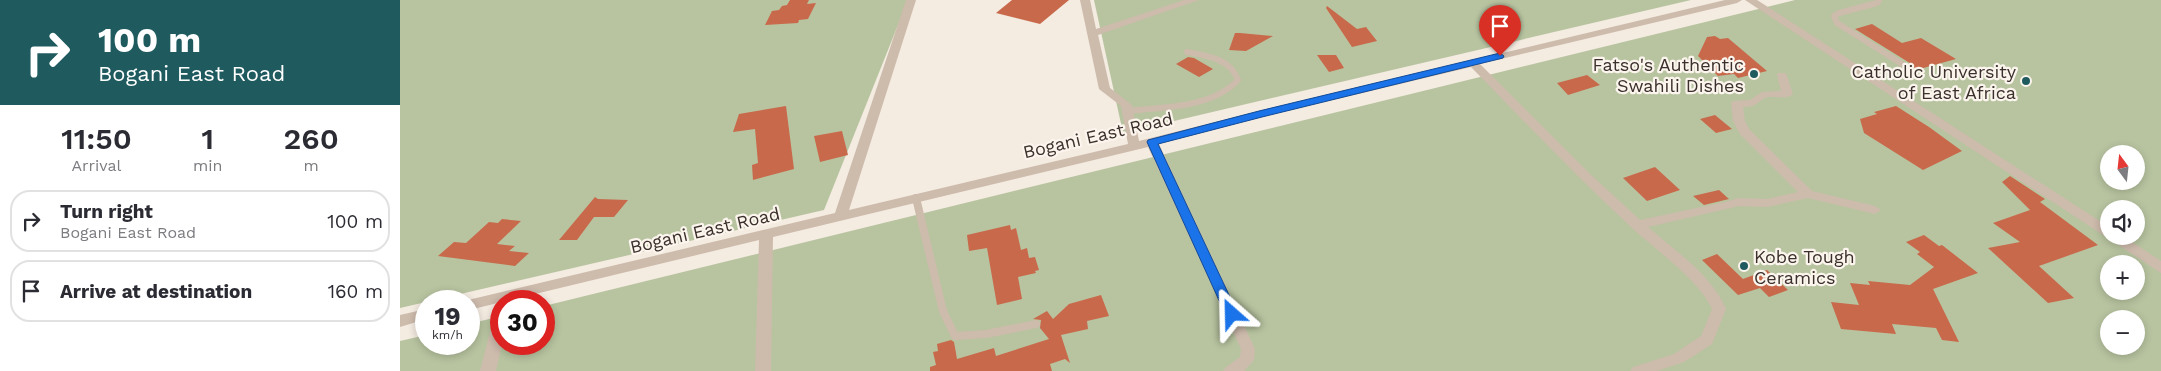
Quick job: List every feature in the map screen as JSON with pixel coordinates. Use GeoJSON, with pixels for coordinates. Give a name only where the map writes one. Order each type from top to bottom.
{"type":"FeatureCollection","features":[{"type":"Feature","properties":{"kind":"street"},"geometry":{"type":"LineString","coordinates":[[840,217],[911,0]]}},
{"type":"Feature","properties":{"kind":"street"},"geometry":{"type":"LineString","coordinates":[[1086,0],[1105,89],[1123,101],[1128,110],[1134,146]]}},
{"type":"Feature","properties":{"kind":"street"},"geometry":{"type":"LineString","coordinates":[[1093,33],[1194,0]]}},
{"type":"Feature","properties":{"kind":"street","name":"Bogani East Road"},"geometry":{"type":"LineString","coordinates":[[542,290],[766,234],[1152,142],[1259,114],[1736,0]]}},
{"type":"Feature","properties":{"kind":"street"},"geometry":{"type":"LineString","coordinates":[[1750,0],[2100,227]]}},
{"type":"Feature","properties":{"kind":"street"},"geometry":{"type":"LineString","coordinates":[[1473,63],[1585,176],[1708,288],[1718,305],[1719,309],[1707,340],[1679,358],[1638,371]]}},
{"type":"Feature","properties":{"kind":"street"},"geometry":{"type":"LineString","coordinates":[[1782,75],[1787,94],[1762,95],[1750,105],[1737,103],[1739,121],[1744,131],[1808,194]]}},
{"type":"Feature","properties":{"kind":"street"},"geometry":{"type":"LineString","coordinates":[[1152,142],[1248,349],[1248,358],[1245,362],[1231,371]]}},
{"type":"Feature","properties":{"kind":"street"},"geometry":{"type":"LineString","coordinates":[[1637,225],[1728,206],[1738,202],[1767,203],[1808,194],[1875,210]]}},
{"type":"Feature","properties":{"kind":"street"},"geometry":{"type":"LineString","coordinates":[[763,371],[766,234]]}},
{"type":"Feature","properties":{"kind":"street"},"geometry":{"type":"LineString","coordinates":[[2126,245],[2161,268]]}},
{"type":"Feature","properties":{"kind":"street"},"geometry":{"type":"LineString","coordinates":[[400,321],[415,317]]}},
{"type":"Feature","properties":{"kind":"street"},"geometry":{"type":"LineString","coordinates":[[488,371],[492,355]]}},
{"type":"Feature","properties":{"kind":"lane"},"geometry":{"type":"LineString","coordinates":[[1878,0],[1877,3],[1839,13],[1834,16],[1834,19],[1837,24],[1910,69]]}},
{"type":"Feature","properties":{"kind":"lane"},"geometry":{"type":"LineString","coordinates":[[1128,110],[1196,101],[1222,94],[1234,87],[1238,80],[1236,72],[1228,64],[1187,52]]}},
{"type":"Feature","properties":{"kind":"lane"},"geometry":{"type":"LineString","coordinates":[[916,198],[943,311],[955,336],[986,334],[1036,324]]}},
{"type":"Feature","properties":{"kind":"green space"},"geometry":{"type":"Polygon","coordinates":[[[400,0],[908,0],[824,210],[478,290],[415,290],[415,305],[400,308],[400,0]]]}},
{"type":"Feature","properties":{"kind":"green space"},"geometry":{"type":"Polygon","coordinates":[[[1094,0],[1691,0],[1123,133],[1094,0]]]}},
{"type":"Feature","properties":{"kind":"green space"},"geometry":{"type":"Polygon","coordinates":[[[1795,0],[2161,0],[2161,371],[400,371],[400,341],[415,338],[415,355],[480,355],[480,321],[490,319],[490,355],[555,355],[555,303],[1795,0]]]}},
{"type":"Feature","properties":{"kind":"building"},"geometry":{"type":"Polygon","coordinates":[[[790,0],[809,0],[807,4],[816,3],[808,19],[799,20],[798,23],[765,25],[772,11],[779,10],[782,6],[787,5],[790,0]]]}},
{"type":"Feature","properties":{"kind":"building"},"geometry":{"type":"Polygon","coordinates":[[[1012,0],[1069,0],[1040,24],[996,13],[1012,0]]]}},
{"type":"Feature","properties":{"kind":"building"},"geometry":{"type":"Polygon","coordinates":[[[1327,6],[1357,29],[1366,27],[1377,41],[1352,47],[1326,8],[1327,6]]]}},
{"type":"Feature","properties":{"kind":"building"},"geometry":{"type":"Polygon","coordinates":[[[1872,24],[1902,43],[1921,38],[1956,59],[1916,70],[1913,65],[1855,29],[1872,24]]]}},
{"type":"Feature","properties":{"kind":"building"},"geometry":{"type":"Polygon","coordinates":[[[1235,33],[1273,36],[1246,51],[1229,50],[1235,33]]]}},
{"type":"Feature","properties":{"kind":"building"},"geometry":{"type":"Polygon","coordinates":[[[1715,36],[1720,39],[1728,38],[1767,71],[1738,78],[1734,74],[1718,76],[1698,56],[1707,37],[1715,36]]]}},
{"type":"Feature","properties":{"kind":"building"},"geometry":{"type":"Polygon","coordinates":[[[1317,55],[1336,55],[1344,68],[1329,72],[1317,55]]]}},
{"type":"Feature","properties":{"kind":"building"},"geometry":{"type":"Polygon","coordinates":[[[1188,57],[1194,58],[1213,69],[1199,77],[1176,64],[1188,57]]]}},
{"type":"Feature","properties":{"kind":"building"},"geometry":{"type":"Polygon","coordinates":[[[1587,75],[1600,85],[1568,95],[1557,83],[1587,75]]]}},
{"type":"Feature","properties":{"kind":"building"},"geometry":{"type":"Polygon","coordinates":[[[786,106],[794,169],[753,180],[752,165],[758,163],[755,129],[733,132],[739,114],[786,106]]]}},
{"type":"Feature","properties":{"kind":"building"},"geometry":{"type":"Polygon","coordinates":[[[1896,106],[1962,151],[1923,170],[1864,133],[1860,119],[1877,114],[1874,112],[1896,106]]]}},
{"type":"Feature","properties":{"kind":"building"},"geometry":{"type":"Polygon","coordinates":[[[1715,115],[1732,129],[1716,133],[1700,119],[1715,115]]]}},
{"type":"Feature","properties":{"kind":"building"},"geometry":{"type":"Polygon","coordinates":[[[842,131],[848,155],[820,162],[814,136],[842,131]]]}},
{"type":"Feature","properties":{"kind":"building"},"geometry":{"type":"Polygon","coordinates":[[[1655,167],[1680,190],[1647,201],[1623,178],[1655,167]]]}},
{"type":"Feature","properties":{"kind":"building"},"geometry":{"type":"Polygon","coordinates":[[[2010,176],[2045,199],[2040,202],[2098,245],[2039,266],[2074,298],[2048,303],[1988,248],[2020,242],[1993,223],[2030,210],[2002,182],[2010,176]]]}},
{"type":"Feature","properties":{"kind":"building"},"geometry":{"type":"Polygon","coordinates":[[[1719,190],[1729,199],[1704,205],[1693,196],[1719,190]]]}},
{"type":"Feature","properties":{"kind":"building"},"geometry":{"type":"Polygon","coordinates":[[[595,197],[598,199],[628,200],[614,217],[594,217],[577,240],[559,240],[595,197]]]}},
{"type":"Feature","properties":{"kind":"building"},"geometry":{"type":"Polygon","coordinates":[[[502,219],[521,221],[497,244],[515,246],[509,251],[529,253],[515,266],[438,256],[454,242],[466,243],[489,222],[498,223],[502,219]]]}},
{"type":"Feature","properties":{"kind":"building"},"geometry":{"type":"Polygon","coordinates":[[[1010,225],[1011,230],[1016,228],[1021,250],[1027,248],[1029,258],[1035,257],[1039,270],[1035,271],[1036,273],[1018,277],[1022,299],[997,305],[987,248],[969,251],[967,235],[1010,225]]]}},
{"type":"Feature","properties":{"kind":"building"},"geometry":{"type":"Polygon","coordinates":[[[1924,235],[1939,246],[1942,245],[1978,273],[1933,289],[1959,342],[1942,340],[1936,328],[1892,324],[1896,334],[1841,329],[1831,302],[1859,305],[1850,283],[1870,285],[1868,281],[1910,285],[1934,267],[1917,254],[1920,252],[1906,242],[1924,235]]]}},
{"type":"Feature","properties":{"kind":"building"},"geometry":{"type":"Polygon","coordinates":[[[1717,254],[1743,279],[1767,270],[1788,290],[1769,297],[1760,288],[1738,295],[1702,260],[1717,254]]]}},
{"type":"Feature","properties":{"kind":"building"},"geometry":{"type":"Polygon","coordinates":[[[1101,295],[1109,316],[1087,321],[1088,329],[1061,335],[1070,363],[1065,359],[1050,364],[1052,371],[930,371],[930,367],[936,365],[933,352],[938,351],[937,344],[951,340],[954,342],[957,359],[994,348],[996,356],[1049,339],[1040,328],[1041,320],[1033,319],[1047,311],[1053,319],[1069,304],[1101,295]]]}},
{"type":"Feature","properties":{"kind":"place","name":"Fatso's Authentic Swahili Dishes"},"geometry":{"type":"Point","coordinates":[1754,74]}},
{"type":"Feature","properties":{"kind":"place","name":"Catholic University of East Africa"},"geometry":{"type":"Point","coordinates":[2026,81]}},
{"type":"Feature","properties":{"kind":"place","name":"Kobe Tough Ceramics"},"geometry":{"type":"Point","coordinates":[1744,266]}},
{"type":"Feature","properties":{"kind":"route"},"geometry":{"type":"LineString","coordinates":[[1232,314],[1152,142],[1259,114],[1500,56]]}}]}
